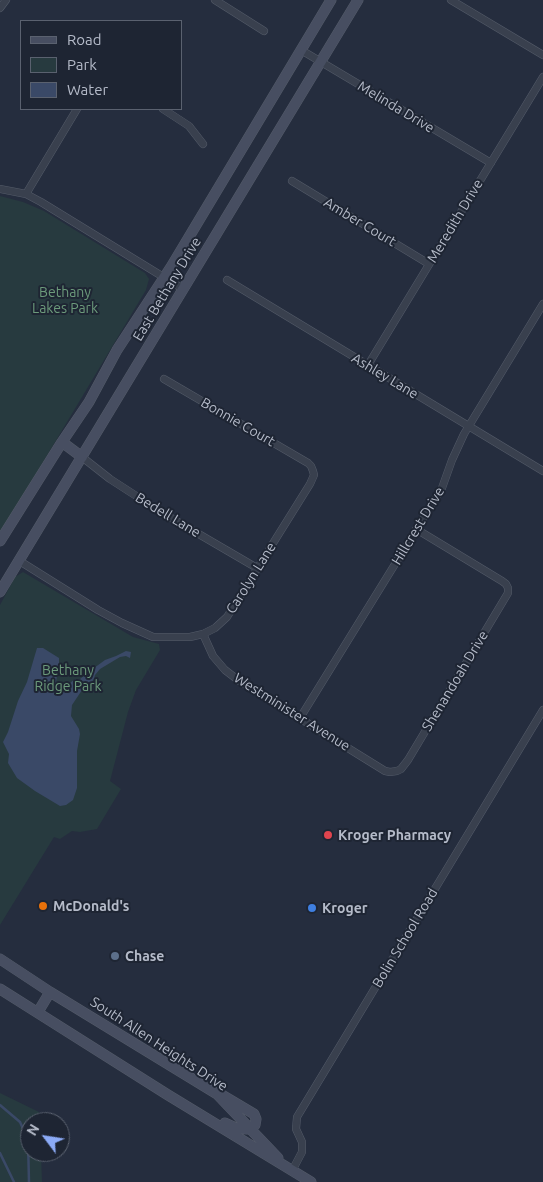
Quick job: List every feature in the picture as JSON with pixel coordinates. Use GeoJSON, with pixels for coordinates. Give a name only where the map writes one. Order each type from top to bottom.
{"type":"FeatureCollection","features":[{"type":"Feature","properties":{"kind":"main road","name":"East Bethany Drive"},"geometry":{"type":"LineString","coordinates":[[0,541],[89,402],[117,350],[164,277],[331,0]]}},
{"type":"Feature","properties":{"kind":"main road","name":"East Bethany Drive"},"geometry":{"type":"LineString","coordinates":[[0,592],[358,0]]}},
{"type":"Feature","properties":{"kind":"main road"},"geometry":{"type":"LineString","coordinates":[[62,442],[82,457]]}},
{"type":"Feature","properties":{"kind":"main road","name":"South Allen Heights Drive"},"geometry":{"type":"LineString","coordinates":[[0,959],[50,992],[217,1094],[290,1170]]}},
{"type":"Feature","properties":{"kind":"main road","name":"South Allen Heights Drive"},"geometry":{"type":"LineString","coordinates":[[0,990],[311,1182]]}},
{"type":"Feature","properties":{"kind":"main road"},"geometry":{"type":"LineString","coordinates":[[38,1012],[50,992]]}},
{"type":"Feature","properties":{"kind":"main road"},"geometry":{"type":"LineString","coordinates":[[177,1101],[194,1105],[236,1128],[250,1128]]}},
{"type":"Feature","properties":{"kind":"street"},"geometry":{"type":"LineString","coordinates":[[0,8],[6,0]]}},
{"type":"Feature","properties":{"kind":"street"},"geometry":{"type":"LineString","coordinates":[[214,0],[264,31]]}},
{"type":"Feature","properties":{"kind":"street"},"geometry":{"type":"LineString","coordinates":[[451,0],[543,55]]}},
{"type":"Feature","properties":{"kind":"street","name":"Melinda Drive"},"geometry":{"type":"LineString","coordinates":[[301,50],[490,164]]}},
{"type":"Feature","properties":{"kind":"street","name":"Meredith Drive"},"geometry":{"type":"LineString","coordinates":[[368,365],[543,77]]}},
{"type":"Feature","properties":{"kind":"street"},"geometry":{"type":"LineString","coordinates":[[26,194],[76,110]]}},
{"type":"Feature","properties":{"kind":"street"},"geometry":{"type":"LineString","coordinates":[[165,110],[189,126],[202,144]]}},
{"type":"Feature","properties":{"kind":"street","name":"Amber Court"},"geometry":{"type":"LineString","coordinates":[[292,181],[429,264]]}},
{"type":"Feature","properties":{"kind":"street"},"geometry":{"type":"LineString","coordinates":[[0,189],[26,194],[41,202],[183,289]]}},
{"type":"Feature","properties":{"kind":"street","name":"Ashley Lane"},"geometry":{"type":"LineString","coordinates":[[227,280],[543,471]]}},
{"type":"Feature","properties":{"kind":"street","name":"Hillcrest Drive"},"geometry":{"type":"LineString","coordinates":[[300,718],[442,488],[464,434],[543,304]]}},
{"type":"Feature","properties":{"kind":"street","name":"Bonnie Court"},"geometry":{"type":"LineString","coordinates":[[164,380],[311,466]]}},
{"type":"Feature","properties":{"kind":"street","name":"Bedell Lane"},"geometry":{"type":"LineString","coordinates":[[82,457],[110,479],[153,507],[258,568]]}},
{"type":"Feature","properties":{"kind":"street","name":"Carolyn Lane"},"geometry":{"type":"LineString","coordinates":[[18,560],[98,610],[153,637],[190,637],[202,634],[215,628],[227,617],[310,484],[314,475],[311,466]]}},
{"type":"Feature","properties":{"kind":"street","name":"Shenandoah Drive"},"geometry":{"type":"LineString","coordinates":[[397,771],[408,760],[508,593],[508,588],[502,581],[416,529]]}},
{"type":"Feature","properties":{"kind":"street","name":"Westminister Avenue"},"geometry":{"type":"LineString","coordinates":[[202,634],[213,656],[231,676],[385,770],[390,772],[397,771]]}},
{"type":"Feature","properties":{"kind":"street","name":"Bolin School Road"},"geometry":{"type":"LineString","coordinates":[[290,1170],[302,1152],[302,1142],[296,1129],[297,1117],[543,710]]}},
{"type":"Feature","properties":{"kind":"green space","name":"Bethany Lakes Park"},"geometry":{"type":"Polygon","coordinates":[[[0,196],[23,202],[44,211],[145,273],[149,279],[146,290],[0,534],[0,196]]]}},
{"type":"Feature","properties":{"kind":"green space","name":"Bethany Ridge Park"},"geometry":{"type":"Polygon","coordinates":[[[23,572],[133,637],[159,644],[160,650],[136,690],[128,712],[110,781],[121,789],[97,829],[80,832],[72,831],[60,839],[54,837],[0,925],[0,605],[15,577],[23,572]]]}},
{"type":"Feature","properties":{"kind":"green space"},"geometry":{"type":"Polygon","coordinates":[[[0,1093],[39,1112],[20,1112],[20,1162],[41,1162],[42,1182],[0,1182],[0,1093]]]}},
{"type":"Feature","properties":{"kind":"water"},"geometry":{"type":"Polygon","coordinates":[[[37,648],[43,648],[59,658],[56,682],[65,685],[75,679],[80,679],[105,660],[126,651],[131,652],[130,658],[126,656],[120,657],[100,669],[90,684],[86,684],[72,705],[71,716],[80,734],[77,751],[77,788],[73,800],[66,805],[60,806],[17,778],[8,763],[9,754],[3,742],[27,682],[37,648]]]}},
{"type":"Feature","properties":{"kind":"waterway"},"geometry":{"type":"LineString","coordinates":[[0,1105],[20,1122],[28,1140],[29,1182]]}},
{"type":"Feature","properties":{"kind":"waterway"},"geometry":{"type":"LineString","coordinates":[[0,1153],[14,1182]]}},
{"type":"Feature","properties":{"kind":"place","name":"Kroger Pharmacy"},"geometry":{"type":"Point","coordinates":[328,835]}},
{"type":"Feature","properties":{"kind":"place","name":"McDonald's"},"geometry":{"type":"Point","coordinates":[43,906]}},
{"type":"Feature","properties":{"kind":"place","name":"Kroger"},"geometry":{"type":"Point","coordinates":[312,908]}},
{"type":"Feature","properties":{"kind":"place","name":"Chase"},"geometry":{"type":"Point","coordinates":[115,956]}}]}
